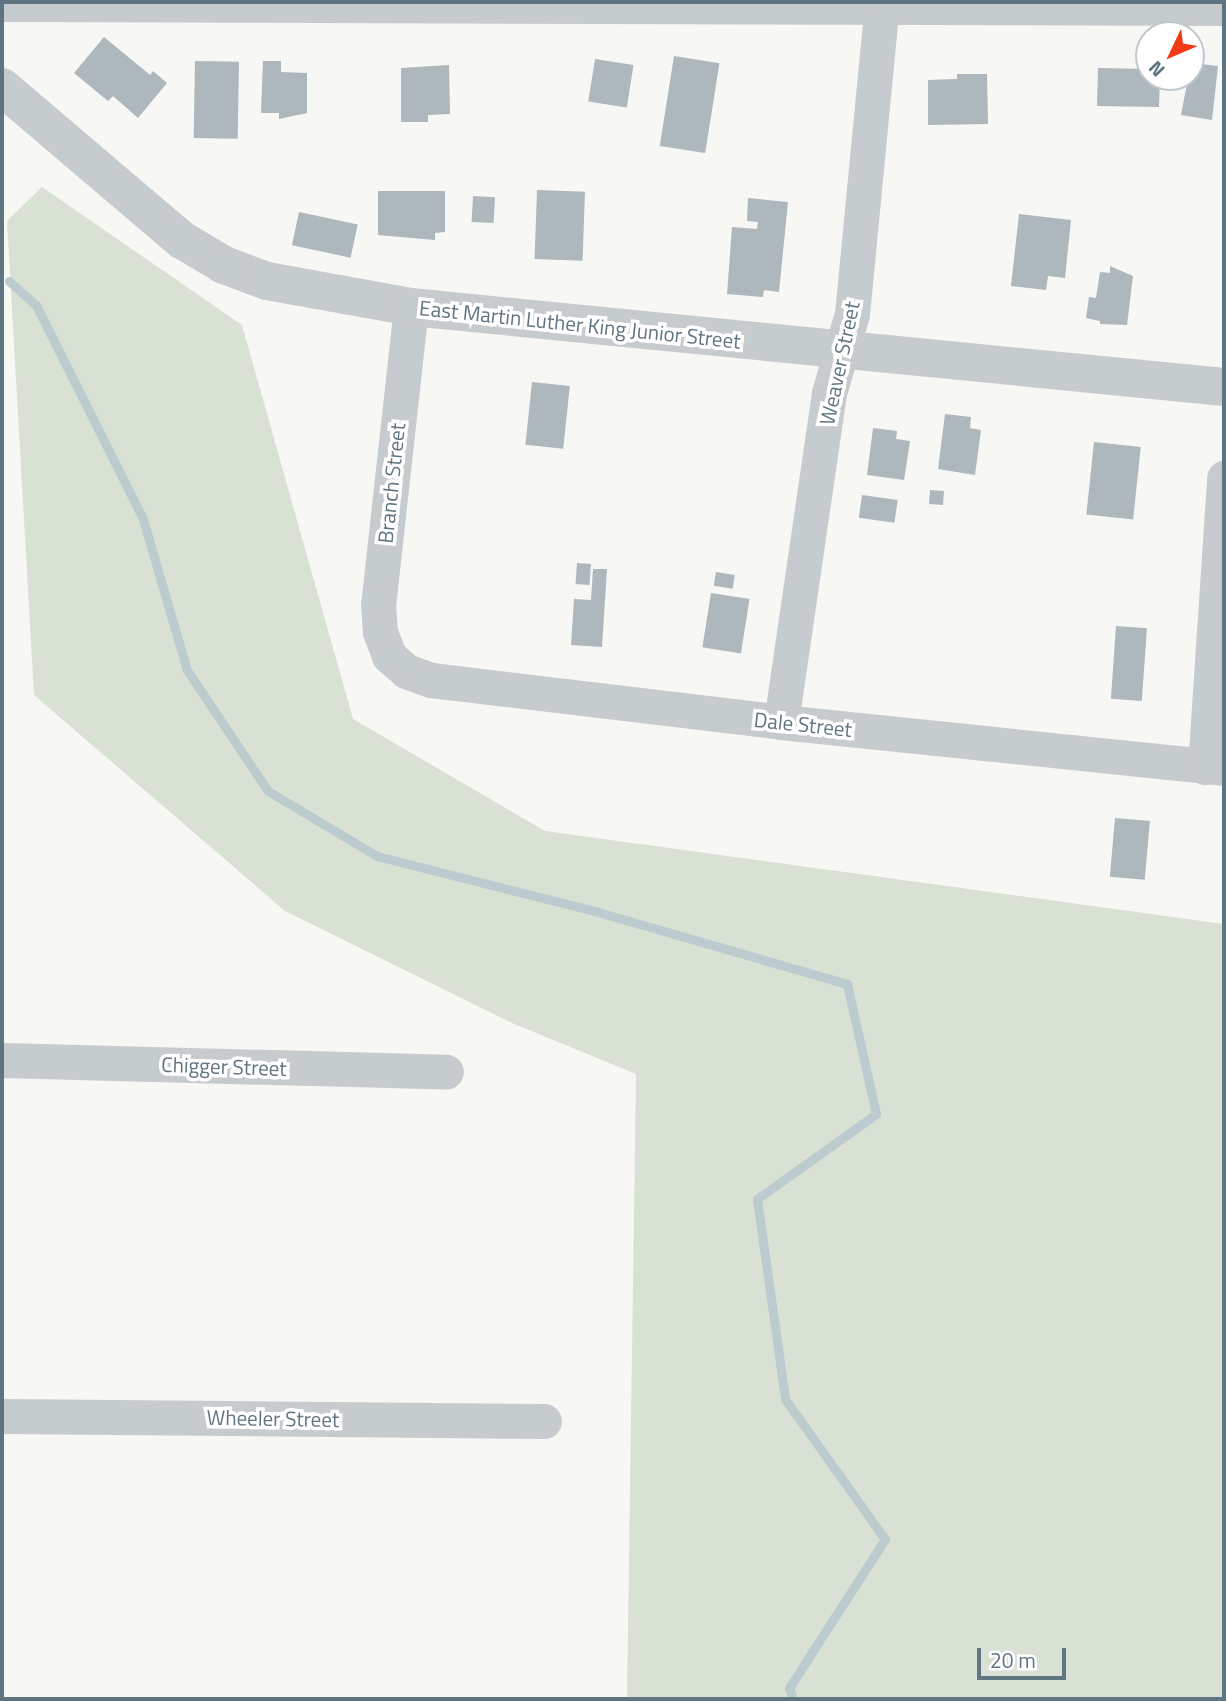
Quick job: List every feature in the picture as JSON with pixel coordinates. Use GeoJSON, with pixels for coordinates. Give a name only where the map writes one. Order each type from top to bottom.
{"type":"FeatureCollection","features":[{"type":"Feature","properties":{"kind":"street"},"geometry":{"type":"LineString","coordinates":[[2,4],[882,4],[1224,8]]}},
{"type":"Feature","properties":{"kind":"street","name":"Weaver Street"},"geometry":{"type":"LineString","coordinates":[[781,722],[829,393],[852,314],[882,4]]}},
{"type":"Feature","properties":{"kind":"street","name":"East Martin Luther King Junior Street"},"geometry":{"type":"LineString","coordinates":[[3,95],[151,218],[224,265],[267,281],[411,307],[1224,387]]}},
{"type":"Feature","properties":{"kind":"street","name":"Branch Street"},"geometry":{"type":"LineString","coordinates":[[389,656],[380,632],[378,604],[411,307]]}},
{"type":"Feature","properties":{"kind":"street"},"geometry":{"type":"LineString","coordinates":[[1215,767],[1224,478]]}},
{"type":"Feature","properties":{"kind":"street","name":"Dale Street"},"geometry":{"type":"LineString","coordinates":[[389,656],[406,671],[431,680],[781,722],[1215,767]]}},
{"type":"Feature","properties":{"kind":"street","name":"Chigger Street"},"geometry":{"type":"LineString","coordinates":[[2,1060],[446,1072]]}},
{"type":"Feature","properties":{"kind":"street","name":"Wheeler Street"},"geometry":{"type":"LineString","coordinates":[[2,1416],[544,1421]]}},
{"type":"Feature","properties":{"kind":"shaded area"},"geometry":{"type":"Polygon","coordinates":[[[42,187],[242,325],[353,719],[545,831],[1224,924],[1224,1699],[627,1699],[636,1074],[512,1023],[285,911],[34,695],[7,221],[42,187]]]}},
{"type":"Feature","properties":{"kind":"building"},"geometry":{"type":"Polygon","coordinates":[[[104,37],[150,75],[153,71],[167,83],[138,118],[113,96],[108,101],[74,73],[104,37]]]}},
{"type":"Feature","properties":{"kind":"building"},"geometry":{"type":"Polygon","coordinates":[[[674,56],[719,63],[705,153],[660,146],[674,56]]]}},
{"type":"Feature","properties":{"kind":"building"},"geometry":{"type":"Polygon","coordinates":[[[595,59],[634,65],[627,108],[588,101],[595,59]]]}},
{"type":"Feature","properties":{"kind":"building"},"geometry":{"type":"Polygon","coordinates":[[[195,61],[239,62],[238,139],[194,138],[195,61]]]}},
{"type":"Feature","properties":{"kind":"building"},"geometry":{"type":"Polygon","coordinates":[[[263,61],[281,61],[281,72],[307,73],[307,113],[279,119],[279,113],[261,113],[263,61]]]}},
{"type":"Feature","properties":{"kind":"building"},"geometry":{"type":"Polygon","coordinates":[[[449,65],[450,114],[428,115],[428,122],[401,122],[401,68],[449,65]]]}},
{"type":"Feature","properties":{"kind":"building"},"geometry":{"type":"Polygon","coordinates":[[[1205,65],[1218,66],[1212,120],[1181,115],[1186,91],[1205,91],[1205,65]]]}},
{"type":"Feature","properties":{"kind":"building"},"geometry":{"type":"Polygon","coordinates":[[[1098,68],[1135,69],[1135,91],[1160,91],[1159,107],[1097,106],[1098,68]]]}},
{"type":"Feature","properties":{"kind":"building"},"geometry":{"type":"Polygon","coordinates":[[[957,74],[987,74],[988,124],[928,125],[928,80],[957,79],[957,74]]]}},
{"type":"Feature","properties":{"kind":"building"},"geometry":{"type":"Polygon","coordinates":[[[537,190],[585,192],[583,261],[535,259],[537,190]]]}},
{"type":"Feature","properties":{"kind":"building"},"geometry":{"type":"Polygon","coordinates":[[[378,191],[445,191],[445,232],[435,233],[435,240],[378,235],[378,191]]]}},
{"type":"Feature","properties":{"kind":"building"},"geometry":{"type":"Polygon","coordinates":[[[473,196],[495,197],[494,223],[472,222],[473,196]]]}},
{"type":"Feature","properties":{"kind":"building"},"geometry":{"type":"Polygon","coordinates":[[[748,198],[788,202],[779,292],[764,290],[763,297],[727,294],[732,227],[757,229],[758,222],[747,221],[748,198]]]}},
{"type":"Feature","properties":{"kind":"building"},"geometry":{"type":"Polygon","coordinates":[[[299,212],[358,224],[351,258],[292,245],[299,212]]]}},
{"type":"Feature","properties":{"kind":"building"},"geometry":{"type":"Polygon","coordinates":[[[1019,214],[1071,220],[1065,278],[1048,276],[1046,290],[1011,286],[1019,214]]]}},
{"type":"Feature","properties":{"kind":"building"},"geometry":{"type":"Polygon","coordinates":[[[1110,266],[1133,276],[1127,325],[1100,324],[1100,321],[1086,318],[1089,297],[1096,298],[1100,272],[1110,273],[1110,266]]]}},
{"type":"Feature","properties":{"kind":"building"},"geometry":{"type":"Polygon","coordinates":[[[532,382],[570,386],[563,449],[525,445],[532,382]]]}},
{"type":"Feature","properties":{"kind":"building"},"geometry":{"type":"Polygon","coordinates":[[[945,414],[971,417],[970,428],[981,430],[975,475],[938,469],[945,414]]]}},
{"type":"Feature","properties":{"kind":"building"},"geometry":{"type":"Polygon","coordinates":[[[873,428],[897,431],[896,439],[910,441],[904,480],[867,475],[873,428]]]}},
{"type":"Feature","properties":{"kind":"building"},"geometry":{"type":"Polygon","coordinates":[[[1094,442],[1141,447],[1133,520],[1086,515],[1094,442]]]}},
{"type":"Feature","properties":{"kind":"building"},"geometry":{"type":"Polygon","coordinates":[[[930,490],[944,491],[943,505],[929,504],[930,490]]]}},
{"type":"Feature","properties":{"kind":"building"},"geometry":{"type":"Polygon","coordinates":[[[862,495],[898,500],[894,523],[859,518],[862,495]]]}},
{"type":"Feature","properties":{"kind":"building"},"geometry":{"type":"Polygon","coordinates":[[[577,563],[591,564],[590,585],[576,584],[577,563]]]}},
{"type":"Feature","properties":{"kind":"building"},"geometry":{"type":"Polygon","coordinates":[[[593,569],[607,569],[602,647],[571,645],[574,599],[591,600],[593,569]]]}},
{"type":"Feature","properties":{"kind":"building"},"geometry":{"type":"Polygon","coordinates":[[[716,572],[735,575],[733,589],[714,586],[716,572]]]}},
{"type":"Feature","properties":{"kind":"building"},"geometry":{"type":"Polygon","coordinates":[[[711,593],[750,599],[741,653],[702,647],[711,593]]]}},
{"type":"Feature","properties":{"kind":"building"},"geometry":{"type":"Polygon","coordinates":[[[1116,626],[1147,628],[1142,701],[1111,699],[1116,626]]]}},
{"type":"Feature","properties":{"kind":"building"},"geometry":{"type":"Polygon","coordinates":[[[1115,818],[1150,821],[1145,880],[1110,877],[1115,818]]]}},
{"type":"Feature","properties":{"kind":"waterway"},"geometry":{"type":"LineString","coordinates":[[9,281],[36,305],[143,519],[187,670],[268,791],[377,856],[598,912],[847,984],[876,1114],[757,1199],[785,1399],[885,1539],[789,1688],[793,1699]]}}]}
